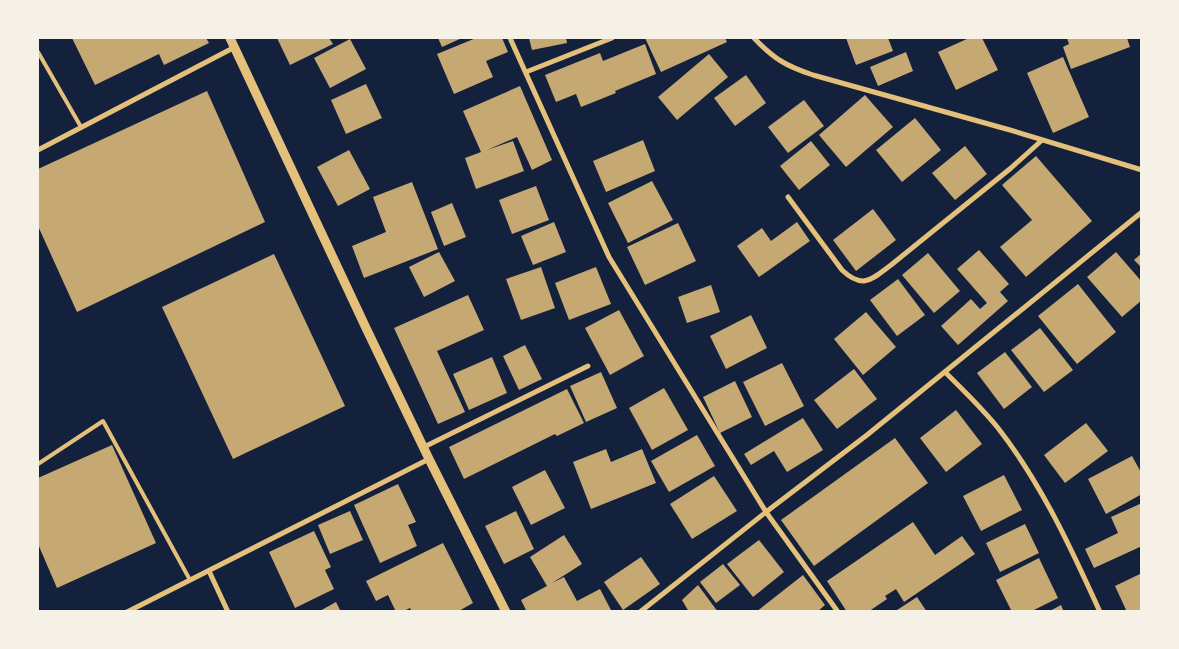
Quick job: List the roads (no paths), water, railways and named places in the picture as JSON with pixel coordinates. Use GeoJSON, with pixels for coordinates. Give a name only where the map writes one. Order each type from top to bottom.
{"type":"FeatureCollection","features":[{"type":"Feature","properties":{"kind":"street"},"geometry":{"type":"LineString","coordinates":[[230,38],[429,459],[506,612]]}},
{"type":"Feature","properties":{"kind":"street"},"geometry":{"type":"LineString","coordinates":[[510,38],[609,258],[766,512],[838,612]]}},
{"type":"Feature","properties":{"kind":"street"},"geometry":{"type":"LineString","coordinates":[[526,72],[612,38]]}},
{"type":"Feature","properties":{"kind":"street"},"geometry":{"type":"LineString","coordinates":[[754,38],[774,58],[800,71],[1010,130],[1041,141],[1142,170]]}},
{"type":"Feature","properties":{"kind":"street"},"geometry":{"type":"LineString","coordinates":[[38,150],[235,47]]}},
{"type":"Feature","properties":{"kind":"street"},"geometry":{"type":"LineString","coordinates":[[788,197],[842,270],[850,277],[864,282],[892,265],[1011,168],[1041,141]]}},
{"type":"Feature","properties":{"kind":"street"},"geometry":{"type":"LineString","coordinates":[[640,612],[766,512],[867,436],[1142,212]]}},
{"type":"Feature","properties":{"kind":"street"},"geometry":{"type":"LineString","coordinates":[[424,447],[588,366]]}},
{"type":"Feature","properties":{"kind":"street"},"geometry":{"type":"LineString","coordinates":[[945,372],[996,426],[1026,469],[1053,514],[1100,612]]}},
{"type":"Feature","properties":{"kind":"street"},"geometry":{"type":"LineString","coordinates":[[127,612],[429,459]]}},
{"type":"Feature","properties":{"kind":"street"},"geometry":{"type":"LineString","coordinates":[[209,570],[228,612]]}},
{"type":"Feature","properties":{"kind":"lane"},"geometry":{"type":"LineString","coordinates":[[38,52],[81,127]]}},
{"type":"Feature","properties":{"kind":"lane"},"geometry":{"type":"LineString","coordinates":[[38,464],[103,421],[190,580]]}}]}
